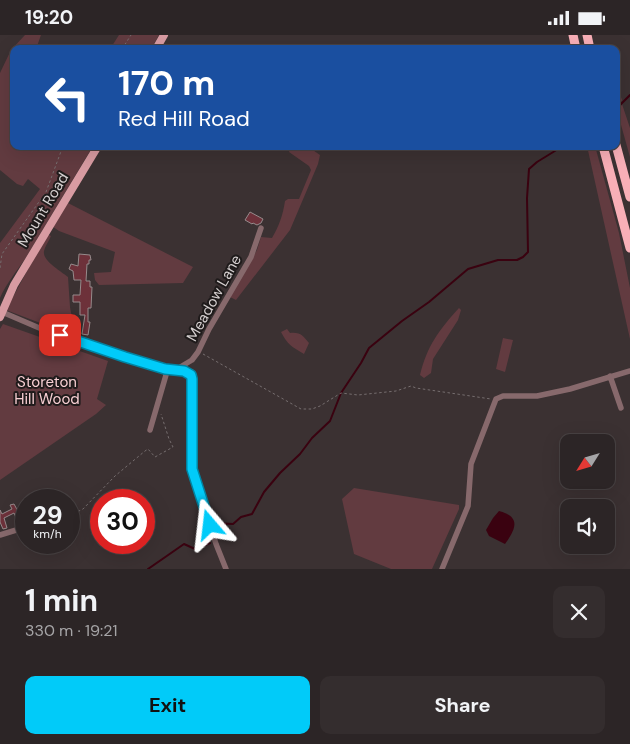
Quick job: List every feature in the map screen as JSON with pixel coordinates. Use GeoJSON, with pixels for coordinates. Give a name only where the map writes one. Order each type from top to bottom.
{"type":"FeatureCollection","features":[{"type":"Feature","properties":{"kind":"highway"},"geometry":{"type":"LineString","coordinates":[[604,150],[630,248]]}},
{"type":"Feature","properties":{"kind":"highway"},"geometry":{"type":"LineString","coordinates":[[617,150],[630,197]]}},
{"type":"Feature","properties":{"kind":"main road","name":"Mount Road"},"geometry":{"type":"LineString","coordinates":[[1,314],[14,285],[96,150]]}},
{"type":"Feature","properties":{"kind":"street","name":"Meadow Lane"},"geometry":{"type":"LineString","coordinates":[[176,370],[192,360],[198,352],[209,329],[251,257],[262,228]]}},
{"type":"Feature","properties":{"kind":"street"},"geometry":{"type":"LineString","coordinates":[[1,314],[125,357],[165,369],[184,371],[191,375],[192,469],[226,569]]}},
{"type":"Feature","properties":{"kind":"street"},"geometry":{"type":"LineString","coordinates":[[150,430],[166,375],[165,369]]}},
{"type":"Feature","properties":{"kind":"street"},"geometry":{"type":"LineString","coordinates":[[442,569],[468,506],[471,464],[496,399],[503,396],[537,396],[570,389],[630,371]]}},
{"type":"Feature","properties":{"kind":"street"},"geometry":{"type":"LineString","coordinates":[[610,377],[621,408]]}},
{"type":"Feature","properties":{"kind":"street"},"geometry":{"type":"LineString","coordinates":[[0,535],[15,530]]}},
{"type":"Feature","properties":{"kind":"path"},"geometry":{"type":"LineString","coordinates":[[0,268],[2,254],[46,192],[62,150]]}},
{"type":"Feature","properties":{"kind":"path"},"geometry":{"type":"LineString","coordinates":[[198,352],[301,409],[320,407],[342,393],[358,395],[396,391],[411,386],[496,399]]}},
{"type":"Feature","properties":{"kind":"path"},"geometry":{"type":"LineString","coordinates":[[80,510],[145,451],[148,449],[155,457],[173,447],[161,415]]}},
{"type":"Feature","properties":{"kind":"green space"},"geometry":{"type":"Polygon","coordinates":[[[25,35],[41,35],[37,45],[16,45],[25,35]]]}},
{"type":"Feature","properties":{"kind":"green space"},"geometry":{"type":"Polygon","coordinates":[[[119,35],[159,35],[153,45],[113,45],[119,35]]]}},
{"type":"Feature","properties":{"kind":"green space"},"geometry":{"type":"Polygon","coordinates":[[[10,52],[10,150],[91,150],[0,298],[0,243],[40,189],[28,179],[23,186],[17,184],[0,170],[0,73],[10,52]]]}},
{"type":"Feature","properties":{"kind":"green space"},"geometry":{"type":"Polygon","coordinates":[[[622,104],[630,128],[630,157],[620,121],[620,105],[622,104]]]}},
{"type":"Feature","properties":{"kind":"green space"},"geometry":{"type":"Polygon","coordinates":[[[290,150],[313,150],[320,155],[318,164],[290,230],[236,300],[230,297],[257,250],[261,237],[272,238],[277,229],[285,201],[288,199],[299,199],[311,170],[309,166],[289,152],[290,150]]]}},
{"type":"Feature","properties":{"kind":"green space"},"geometry":{"type":"Polygon","coordinates":[[[588,150],[596,150],[619,233],[630,288],[630,339],[588,150]]]}},
{"type":"Feature","properties":{"kind":"green space"},"geometry":{"type":"Polygon","coordinates":[[[68,203],[193,267],[183,283],[99,285],[95,280],[94,273],[111,272],[115,252],[59,231],[52,226],[68,203]]]}},
{"type":"Feature","properties":{"kind":"green space"},"geometry":{"type":"Polygon","coordinates":[[[47,234],[51,236],[45,247],[44,255],[68,277],[70,307],[75,334],[72,335],[6,310],[47,234]]]}},
{"type":"Feature","properties":{"kind":"green space"},"geometry":{"type":"Polygon","coordinates":[[[459,308],[461,310],[458,320],[433,359],[431,373],[424,378],[420,375],[430,347],[445,324],[459,308]]]}},
{"type":"Feature","properties":{"kind":"green space","name":"Storeton Hill Wood"},"geometry":{"type":"Polygon","coordinates":[[[3,324],[108,361],[97,399],[106,405],[96,414],[0,480],[0,329],[3,324]]]}},
{"type":"Feature","properties":{"kind":"green space"},"geometry":{"type":"Polygon","coordinates":[[[287,329],[290,333],[301,335],[309,343],[304,354],[285,340],[281,332],[287,329]]]}},
{"type":"Feature","properties":{"kind":"green space"},"geometry":{"type":"Polygon","coordinates":[[[503,338],[513,340],[505,372],[496,369],[503,338]]]}},
{"type":"Feature","properties":{"kind":"green space"},"geometry":{"type":"Polygon","coordinates":[[[354,488],[459,505],[459,509],[432,569],[391,569],[354,554],[342,499],[354,488]]]}},
{"type":"Feature","properties":{"kind":"shaded area"},"geometry":{"type":"Polygon","coordinates":[[[499,511],[514,520],[514,529],[505,544],[489,536],[486,530],[499,511]]]}},
{"type":"Feature","properties":{"kind":"building"},"geometry":{"type":"Polygon","coordinates":[[[250,212],[263,219],[261,223],[257,225],[245,220],[250,212]]]}},
{"type":"Feature","properties":{"kind":"building"},"geometry":{"type":"Polygon","coordinates":[[[79,254],[90,255],[91,260],[87,264],[86,281],[90,281],[90,287],[92,287],[91,308],[88,308],[88,322],[90,322],[88,335],[82,334],[85,315],[80,315],[80,302],[73,302],[73,295],[80,295],[81,280],[74,280],[73,271],[69,269],[71,264],[78,266],[79,254]]]}},
{"type":"Feature","properties":{"kind":"building"},"geometry":{"type":"Polygon","coordinates":[[[14,504],[15,506],[15,516],[14,513],[4,518],[7,528],[3,529],[0,522],[0,510],[2,514],[12,509],[10,505],[14,504]]]}},
{"type":"Feature","properties":{"kind":"waterway"},"geometry":{"type":"LineString","coordinates":[[620,105],[630,95]]}},
{"type":"Feature","properties":{"kind":"waterway"},"geometry":{"type":"LineString","coordinates":[[218,538],[214,523],[233,524],[241,517],[252,514],[264,492],[300,454],[312,438],[330,421],[341,393],[369,348],[468,269],[498,260],[517,260],[528,252],[527,198],[529,169],[556,150]]}},
{"type":"Feature","properties":{"kind":"waterway"},"geometry":{"type":"LineString","coordinates":[[148,569],[184,544],[195,549],[210,543]]}},
{"type":"Feature","properties":{"kind":"route"},"geometry":{"type":"LineString","coordinates":[[60,335],[125,357],[165,369],[184,371],[191,375],[192,469],[210,525]]}}]}
